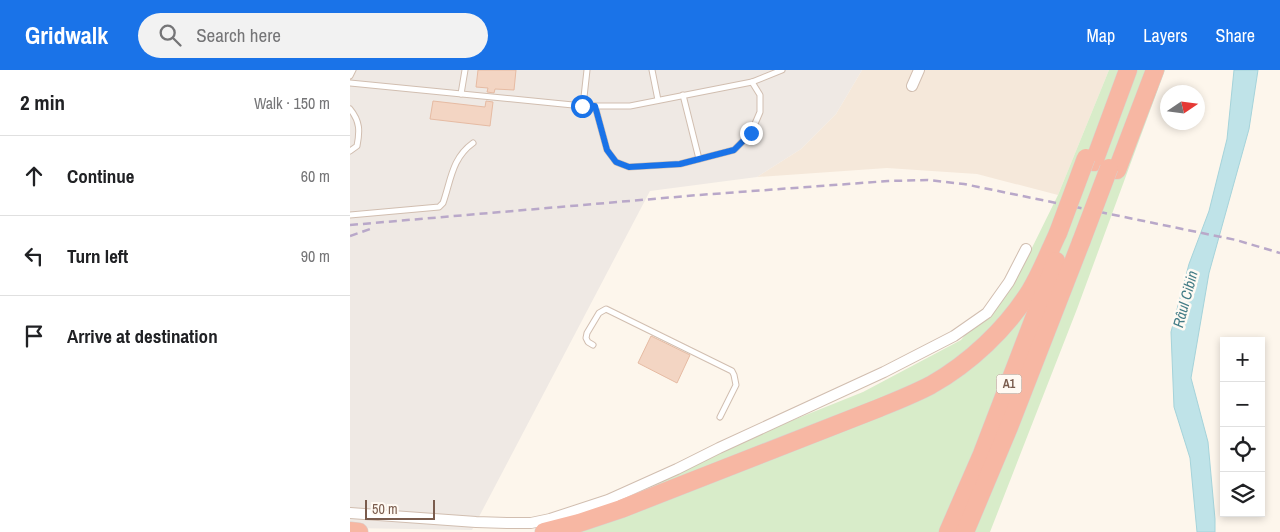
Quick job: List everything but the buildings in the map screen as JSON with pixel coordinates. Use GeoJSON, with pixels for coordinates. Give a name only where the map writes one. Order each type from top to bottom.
{"type":"FeatureCollection","features":[{"type":"Feature","properties":{"kind":"highway"},"geometry":{"type":"LineString","coordinates":[[1102,165],[1121,70]]}},
{"type":"Feature","properties":{"kind":"highway","name":"A1"},"geometry":{"type":"LineString","coordinates":[[1102,165],[1128,70]]}},
{"type":"Feature","properties":{"kind":"highway","name":"A1"},"geometry":{"type":"LineString","coordinates":[[965,532],[1009,427],[1074,238],[1102,165],[1147,70]]}},
{"type":"Feature","properties":{"kind":"highway"},"geometry":{"type":"LineString","coordinates":[[975,532],[1017,430],[1074,238],[1102,165],[1154,70]]}},
{"type":"Feature","properties":{"kind":"highway"},"geometry":{"type":"LineString","coordinates":[[544,532],[579,523],[620,508],[879,408],[911,395],[931,384],[971,357],[1002,326],[1030,291],[1041,270],[1074,238]]}},
{"type":"Feature","properties":{"kind":"highway","name":"A1"},"geometry":{"type":"LineString","coordinates":[[948,532],[1074,238]]}},
{"type":"Feature","properties":{"kind":"highway"},"geometry":{"type":"LineString","coordinates":[[350,531],[359,532]]}},
{"type":"Feature","properties":{"kind":"street"},"geometry":{"type":"LineString","coordinates":[[912,86],[919,70]]}},
{"type":"Feature","properties":{"kind":"street"},"geometry":{"type":"LineString","coordinates":[[350,513],[476,522],[531,522],[550,520],[608,500],[884,372],[954,336],[987,313],[1009,282],[1026,249]]}},
{"type":"Feature","properties":{"kind":"lane"},"geometry":{"type":"LineString","coordinates":[[350,76],[352,70]]}},
{"type":"Feature","properties":{"kind":"lane"},"geometry":{"type":"LineString","coordinates":[[461,94],[465,70]]}},
{"type":"Feature","properties":{"kind":"lane"},"geometry":{"type":"LineString","coordinates":[[582,106],[587,70]]}},
{"type":"Feature","properties":{"kind":"lane"},"geometry":{"type":"LineString","coordinates":[[652,70],[658,100]]}},
{"type":"Feature","properties":{"kind":"lane"},"geometry":{"type":"LineString","coordinates":[[350,83],[582,106],[630,106],[752,82],[782,70]]}},
{"type":"Feature","properties":{"kind":"lane"},"geometry":{"type":"LineString","coordinates":[[595,106],[607,150],[616,162],[629,167],[680,164],[734,150],[751,133],[760,112],[760,95],[752,82]]}},
{"type":"Feature","properties":{"kind":"lane"},"geometry":{"type":"LineString","coordinates":[[683,95],[699,159]]}},
{"type":"Feature","properties":{"kind":"lane"},"geometry":{"type":"LineString","coordinates":[[350,109],[359,127],[357,146],[350,151]]}},
{"type":"Feature","properties":{"kind":"lane"},"geometry":{"type":"LineString","coordinates":[[350,215],[439,207],[443,203],[455,163],[467,147],[473,143]]}},
{"type":"Feature","properties":{"kind":"lane"},"geometry":{"type":"LineString","coordinates":[[593,345],[586,338],[587,333],[599,313],[606,310],[732,371],[736,385],[720,417]]}},
{"type":"Feature","properties":{"kind":"shaded area"},"geometry":{"type":"Polygon","coordinates":[[[350,70],[862,70],[836,114],[801,149],[757,177],[650,191],[472,530],[350,528],[350,70]]]}},
{"type":"Feature","properties":{"kind":"shaded area"},"geometry":{"type":"Polygon","coordinates":[[[862,70],[1109,70],[1058,195],[977,174],[887,168],[757,177],[801,149],[836,114],[862,70]]]}},
{"type":"Feature","properties":{"kind":"green space"},"geometry":{"type":"Polygon","coordinates":[[[1109,70],[1165,70],[1077,309],[990,532],[556,532],[563,512],[863,392],[961,340],[1025,262],[1058,195],[1109,70]]]}},
{"type":"Feature","properties":{"kind":"water","name":"Râul Cibin"},"geometry":{"type":"Polygon","coordinates":[[[1234,70],[1258,70],[1249,129],[1209,273],[1191,378],[1208,442],[1215,519],[1215,532],[1197,532],[1190,458],[1174,407],[1171,332],[1189,264],[1209,211],[1227,139],[1234,70]]]}},
{"type":"Feature","properties":{"kind":"railway"},"geometry":{"type":"LineString","coordinates":[[350,225],[699,195],[888,181],[928,180],[964,184],[1236,240],[1280,253]]}},
{"type":"Feature","properties":{"kind":"railway"},"geometry":{"type":"LineString","coordinates":[[350,236],[373,228]]}},
{"type":"Feature","properties":{"kind":"route"},"geometry":{"type":"LineString","coordinates":[[582,106],[595,106],[607,150],[616,162],[629,167],[680,164],[734,150],[751,133]]}}]}
